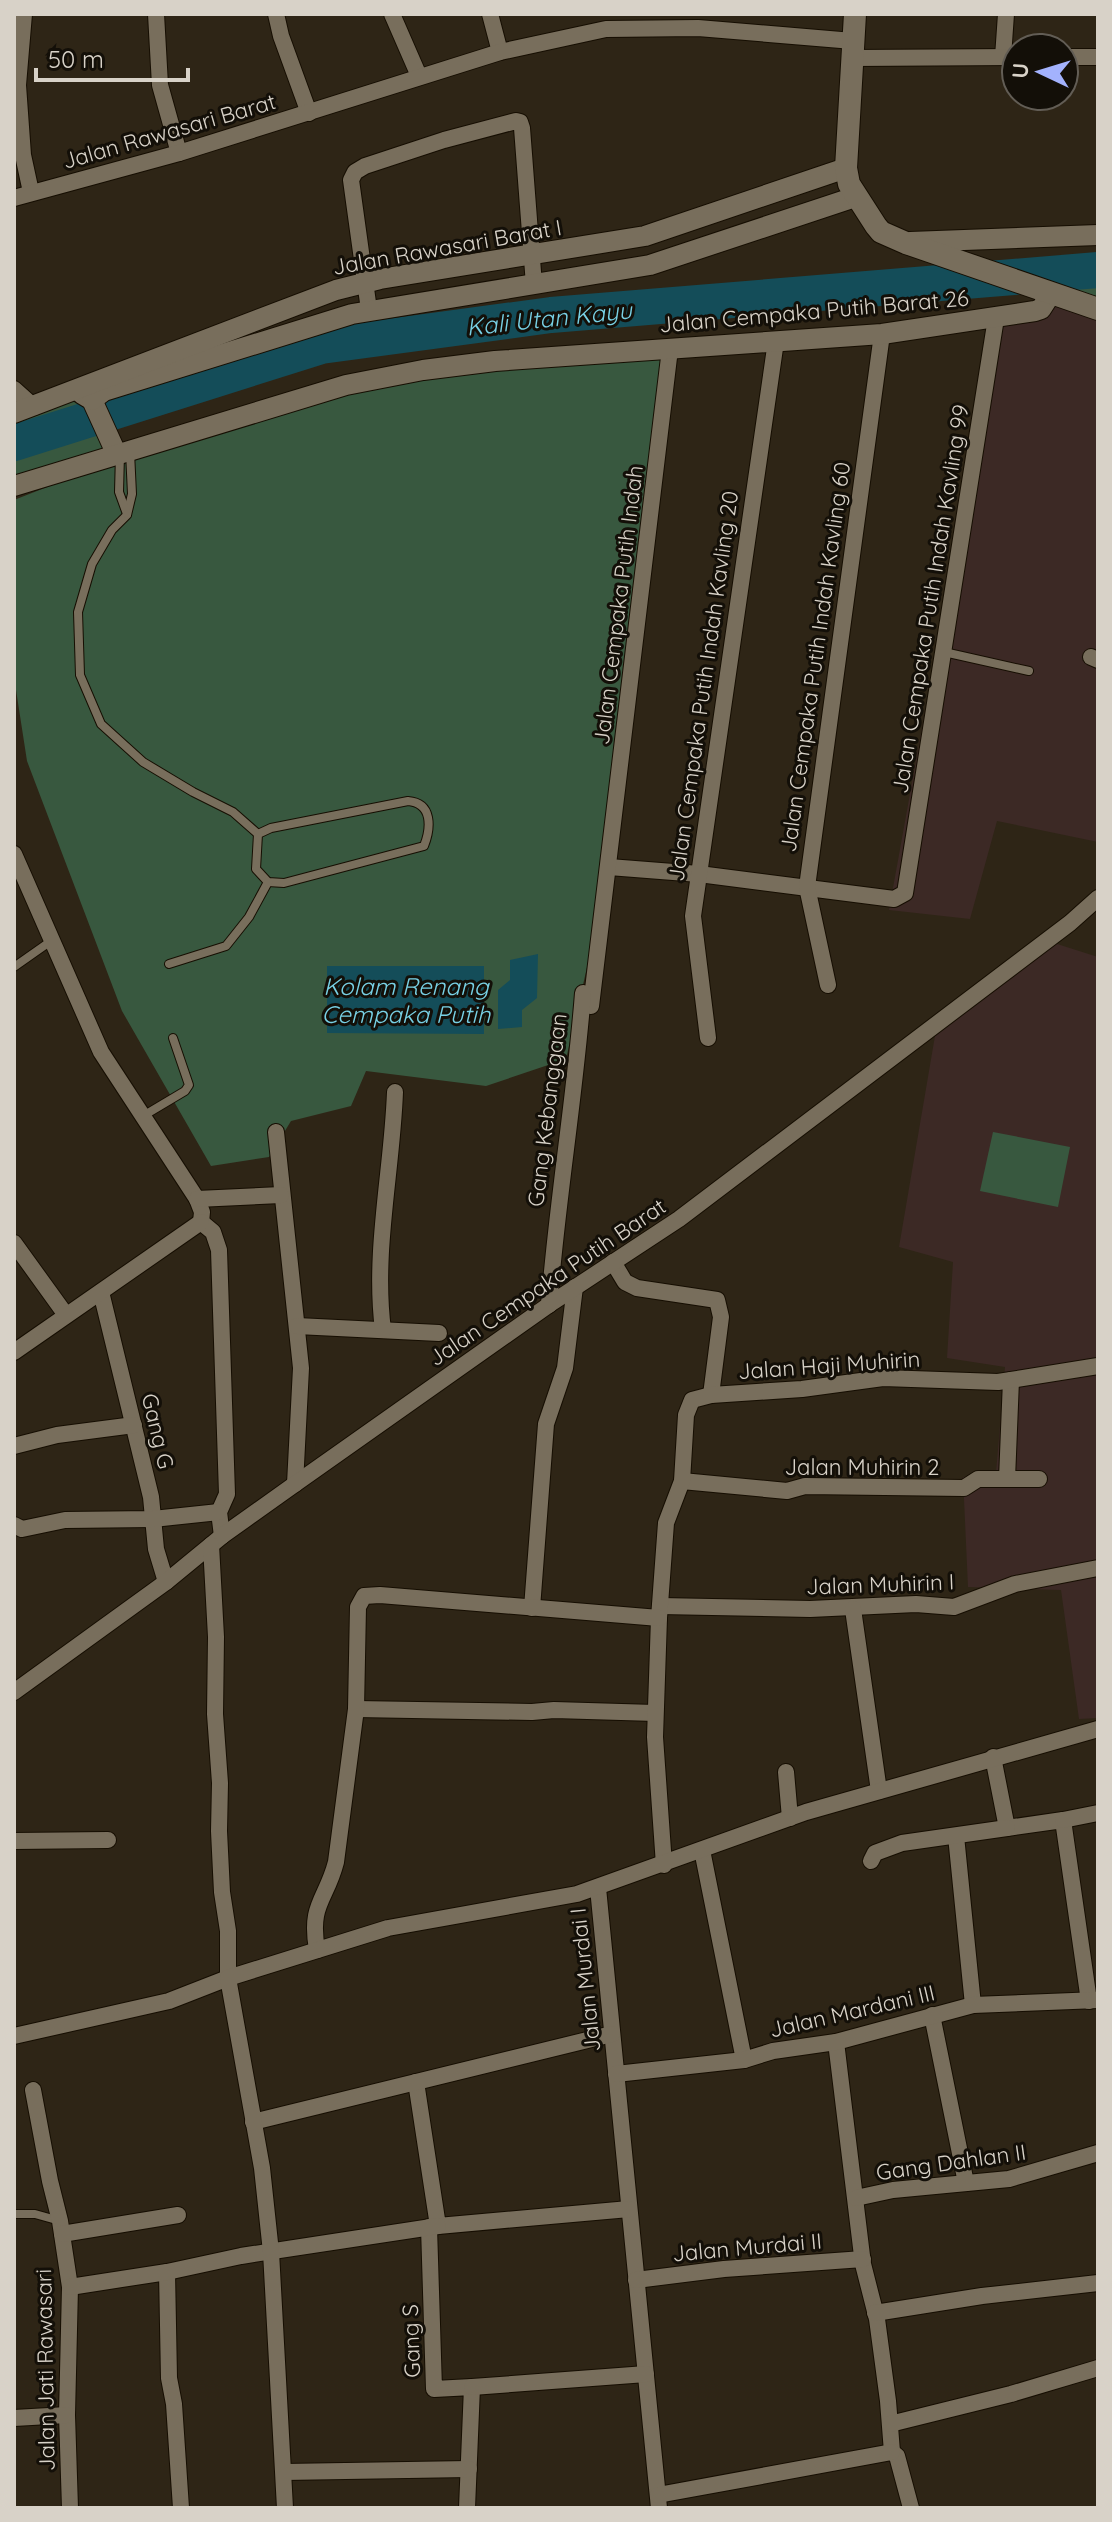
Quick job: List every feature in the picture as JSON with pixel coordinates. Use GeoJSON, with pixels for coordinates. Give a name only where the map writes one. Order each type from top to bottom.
{"type":"FeatureCollection","features":[{"type":"Feature","properties":{"kind":"main road"},"geometry":{"type":"LineString","coordinates":[[855,14],[846,168],[855,197],[881,232],[1050,295],[1098,309]]}},
{"type":"Feature","properties":{"kind":"street"},"geometry":{"type":"LineString","coordinates":[[24,14],[18,85],[23,155],[31,192]]}},
{"type":"Feature","properties":{"kind":"street"},"geometry":{"type":"LineString","coordinates":[[156,14],[160,85],[179,153]]}},
{"type":"Feature","properties":{"kind":"street"},"geometry":{"type":"LineString","coordinates":[[276,14],[309,113]]}},
{"type":"Feature","properties":{"kind":"street"},"geometry":{"type":"LineString","coordinates":[[392,14],[419,76]]}},
{"type":"Feature","properties":{"kind":"street"},"geometry":{"type":"LineString","coordinates":[[490,14],[500,52]]}},
{"type":"Feature","properties":{"kind":"street","name":"Jalan Rawasari Barat"},"geometry":{"type":"LineString","coordinates":[[14,198],[179,153],[419,76],[604,22],[697,21],[852,49],[1000,56]]}},
{"type":"Feature","properties":{"kind":"street"},"geometry":{"type":"LineString","coordinates":[[369,310],[351,180],[355,172],[444,140],[516,121],[522,128],[534,285]]}},
{"type":"Feature","properties":{"kind":"street","name":"Jalan Rawasari Barat I"},"geometry":{"type":"LineString","coordinates":[[94,405],[104,391],[226,342],[336,290],[645,236],[846,168]]}},
{"type":"Feature","properties":{"kind":"street","name":"Jalan Rawasari Barat I"},"geometry":{"type":"LineString","coordinates":[[14,413],[63,394],[226,342],[369,310],[650,265],[855,197]]}},
{"type":"Feature","properties":{"kind":"street"},"geometry":{"type":"LineString","coordinates":[[906,243],[1098,235]]}},
{"type":"Feature","properties":{"kind":"street","name":"Jalan Cempaka Putih Barat 26"},"geometry":{"type":"LineString","coordinates":[[14,486],[120,451],[346,385],[423,370],[495,361],[882,334],[1041,309],[1050,295]]}},
{"type":"Feature","properties":{"kind":"street","name":"Jalan Cempaka Putih Indah Kavling 99"},"geometry":{"type":"LineString","coordinates":[[807,887],[894,899],[903,895],[908,888],[996,318]]}},
{"type":"Feature","properties":{"kind":"street","name":"Jalan Cempaka Putih Indah Kavling 60"},"geometry":{"type":"LineString","coordinates":[[828,985],[807,887],[882,334]]}},
{"type":"Feature","properties":{"kind":"street","name":"Jalan Cempaka Putih Indah Kavling 20"},"geometry":{"type":"LineString","coordinates":[[708,1038],[693,916],[776,341]]}},
{"type":"Feature","properties":{"kind":"street","name":"Jalan Cempaka Putih Indah"},"geometry":{"type":"LineString","coordinates":[[591,1006],[670,349]]}},
{"type":"Feature","properties":{"kind":"street"},"geometry":{"type":"LineString","coordinates":[[14,389],[34,407]]}},
{"type":"Feature","properties":{"kind":"street"},"geometry":{"type":"LineString","coordinates":[[63,394],[77,393],[94,405],[120,451]]}},
{"type":"Feature","properties":{"kind":"street"},"geometry":{"type":"LineString","coordinates":[[14,854],[101,1052],[197,1199],[202,1212],[201,1222],[14,1352]]}},
{"type":"Feature","properties":{"kind":"street"},"geometry":{"type":"LineString","coordinates":[[609,867],[807,887]]}},
{"type":"Feature","properties":{"kind":"street","name":"Jalan Cempaka Putih Barat"},"geometry":{"type":"LineString","coordinates":[[14,1692],[295,1484],[575,1287],[691,1210],[1070,923],[1098,898]]}},
{"type":"Feature","properties":{"kind":"street","name":"Gang Kebanggaan"},"geometry":{"type":"LineString","coordinates":[[549,1305],[554,1235],[578,1061],[586,957],[594,928],[600,924]]}},
{"type":"Feature","properties":{"kind":"street"},"geometry":{"type":"LineString","coordinates":[[383,1330],[378,1295],[380,1255],[393,1145],[395,1092]]}},
{"type":"Feature","properties":{"kind":"street"},"geometry":{"type":"LineString","coordinates":[[276,1132],[301,1368],[295,1484]]}},
{"type":"Feature","properties":{"kind":"street"},"geometry":{"type":"LineString","coordinates":[[197,1199],[281,1195]]}},
{"type":"Feature","properties":{"kind":"street"},"geometry":{"type":"LineString","coordinates":[[201,1222],[213,1232],[219,1250],[227,1494],[219,1512],[217,1540],[215,1714],[222,1892],[228,1931],[228,1978],[262,2168],[271,2252],[285,2508]]}},
{"type":"Feature","properties":{"kind":"street"},"geometry":{"type":"LineString","coordinates":[[14,1243],[66,1315]]}},
{"type":"Feature","properties":{"kind":"street"},"geometry":{"type":"LineString","coordinates":[[613,1262],[625,1282],[637,1288],[717,1300],[721,1317],[711,1395]]}},
{"type":"Feature","properties":{"kind":"street"},"geometry":{"type":"LineString","coordinates":[[532,1608],[546,1424],[565,1368],[575,1287]]}},
{"type":"Feature","properties":{"kind":"street","name":"Gang G"},"geometry":{"type":"LineString","coordinates":[[101,1292],[151,1497],[156,1549],[166,1582]]}},
{"type":"Feature","properties":{"kind":"street"},"geometry":{"type":"LineString","coordinates":[[297,1326],[439,1333]]}},
{"type":"Feature","properties":{"kind":"street","name":"Jalan Haji Muhirin"},"geometry":{"type":"LineString","coordinates":[[682,1481],[688,1405],[692,1400],[711,1395],[802,1389],[883,1378],[998,1382],[1098,1366]]}},
{"type":"Feature","properties":{"kind":"street"},"geometry":{"type":"LineString","coordinates":[[1007,1479],[1011,1380]]}},
{"type":"Feature","properties":{"kind":"street"},"geometry":{"type":"LineString","coordinates":[[14,1446],[57,1435],[134,1425]]}},
{"type":"Feature","properties":{"kind":"street","name":"Jalan Muhirin 2"},"geometry":{"type":"LineString","coordinates":[[682,1481],[787,1491],[805,1486],[964,1488],[978,1479],[1039,1479]]}},
{"type":"Feature","properties":{"kind":"street"},"geometry":{"type":"LineString","coordinates":[[664,1865],[655,1713],[659,1612],[666,1523],[682,1481]]}},
{"type":"Feature","properties":{"kind":"street"},"geometry":{"type":"LineString","coordinates":[[14,1525],[22,1529],[65,1520],[153,1519],[219,1512]]}},
{"type":"Feature","properties":{"kind":"street","name":"Jalan Muhirin I"},"geometry":{"type":"LineString","coordinates":[[356,1709],[358,1607],[364,1596],[370,1594],[532,1608],[659,1612],[853,1609],[916,1604],[954,1607],[1015,1584],[1098,1568]]}},
{"type":"Feature","properties":{"kind":"street"},"geometry":{"type":"LineString","coordinates":[[853,1609],[879,1791]]}},
{"type":"Feature","properties":{"kind":"street"},"geometry":{"type":"LineString","coordinates":[[317,1950],[314,1915],[317,1902],[332,1879],[336,1862],[356,1709],[655,1713]]}},
{"type":"Feature","properties":{"kind":"street","name":"Jalan Murdai I"},"geometry":{"type":"LineString","coordinates":[[892,2452],[658,2502],[598,1888],[790,1818],[1098,1729]]}},
{"type":"Feature","properties":{"kind":"street"},"geometry":{"type":"LineString","coordinates":[[993,1757],[1007,1828]]}},
{"type":"Feature","properties":{"kind":"street"},"geometry":{"type":"LineString","coordinates":[[786,1772],[790,1818]]}},
{"type":"Feature","properties":{"kind":"street"},"geometry":{"type":"LineString","coordinates":[[871,1861],[875,1853],[894,1845],[1098,1813]]}},
{"type":"Feature","properties":{"kind":"street"},"geometry":{"type":"LineString","coordinates":[[1063,1820],[1094,2001]]}},
{"type":"Feature","properties":{"kind":"street"},"geometry":{"type":"LineString","coordinates":[[956,1836],[973,2005]]}},
{"type":"Feature","properties":{"kind":"street"},"geometry":{"type":"LineString","coordinates":[[14,1841],[108,1840]]}},
{"type":"Feature","properties":{"kind":"street"},"geometry":{"type":"LineString","coordinates":[[702,1850],[744,2060]]}},
{"type":"Feature","properties":{"kind":"street"},"geometry":{"type":"LineString","coordinates":[[14,2036],[169,2001],[228,1978],[388,1928],[598,1888]]}},
{"type":"Feature","properties":{"kind":"street","name":"Jalan Mardani III"},"geometry":{"type":"LineString","coordinates":[[616,2074],[744,2060],[773,2051],[836,2042],[973,2005],[1094,2001]]}},
{"type":"Feature","properties":{"kind":"street"},"geometry":{"type":"LineString","coordinates":[[932,2015],[966,2183]]}},
{"type":"Feature","properties":{"kind":"street"},"geometry":{"type":"LineString","coordinates":[[253,2122],[612,2034]]}},
{"type":"Feature","properties":{"kind":"street"},"geometry":{"type":"LineString","coordinates":[[836,2042],[863,2259],[875,2313],[892,2452],[897,2456],[911,2508]]}},
{"type":"Feature","properties":{"kind":"street"},"geometry":{"type":"LineString","coordinates":[[416,2082],[434,2226]]}},
{"type":"Feature","properties":{"kind":"street","name":"Jalan Jati Rawasari"},"geometry":{"type":"LineString","coordinates":[[33,2090],[70,2287],[67,2415],[70,2508]]}},
{"type":"Feature","properties":{"kind":"street","name":"Gang Dahlan II"},"geometry":{"type":"LineString","coordinates":[[856,2198],[893,2190],[1009,2179],[1098,2153]]}},
{"type":"Feature","properties":{"kind":"street"},"geometry":{"type":"LineString","coordinates":[[70,2287],[434,2226],[629,2209]]}},
{"type":"Feature","properties":{"kind":"street"},"geometry":{"type":"LineString","coordinates":[[61,2227],[178,2215]]}},
{"type":"Feature","properties":{"kind":"street","name":"Gang S"},"geometry":{"type":"LineString","coordinates":[[434,2226],[434,2389],[472,2387]]}},
{"type":"Feature","properties":{"kind":"street","name":"Jalan Murdai II"},"geometry":{"type":"LineString","coordinates":[[636,2280],[724,2269],[863,2259]]}},
{"type":"Feature","properties":{"kind":"street"},"geometry":{"type":"LineString","coordinates":[[167,2272],[169,2378],[174,2404],[181,2508]]}},
{"type":"Feature","properties":{"kind":"street"},"geometry":{"type":"LineString","coordinates":[[875,2313],[982,2296],[1098,2283]]}},
{"type":"Feature","properties":{"kind":"street"},"geometry":{"type":"LineString","coordinates":[[890,2424],[1011,2394],[1098,2368]]}},
{"type":"Feature","properties":{"kind":"street"},"geometry":{"type":"LineString","coordinates":[[467,2508],[472,2387],[646,2374]]}},
{"type":"Feature","properties":{"kind":"street"},"geometry":{"type":"LineString","coordinates":[[14,2418],[67,2415]]}},
{"type":"Feature","properties":{"kind":"street"},"geometry":{"type":"LineString","coordinates":[[284,2472],[469,2469]]}},
{"type":"Feature","properties":{"kind":"lane"},"geometry":{"type":"LineString","coordinates":[[120,451],[132,494],[127,515],[112,530],[92,564],[78,612],[80,675],[101,724],[143,762],[233,812],[258,834]]}},
{"type":"Feature","properties":{"kind":"lane"},"geometry":{"type":"LineString","coordinates":[[944,652],[1029,671]]}},
{"type":"Feature","properties":{"kind":"lane"},"geometry":{"type":"LineString","coordinates":[[408,801],[426,809],[431,830],[424,846],[284,883],[268,882],[256,869],[258,834],[271,828],[408,801]]}},
{"type":"Feature","properties":{"kind":"lane"},"geometry":{"type":"LineString","coordinates":[[169,964],[226,946],[249,917],[268,882]]}},
{"type":"Feature","properties":{"kind":"lane"},"geometry":{"type":"LineString","coordinates":[[14,967],[51,941]]}},
{"type":"Feature","properties":{"kind":"lane"},"geometry":{"type":"LineString","coordinates":[[142,1116],[185,1091],[189,1085],[173,1038]]}},
{"type":"Feature","properties":{"kind":"lane"},"geometry":{"type":"LineString","coordinates":[[14,2214],[35,2214],[61,2227]]}},
{"type":"Feature","properties":{"kind":"shaded area"},"geometry":{"type":"Polygon","coordinates":[[[1050,295],[1098,297],[1098,842],[997,821],[970,919],[889,910],[996,318],[1050,295]]]}},
{"type":"Feature","properties":{"kind":"shaded area"},"geometry":{"type":"Polygon","coordinates":[[[1054,943],[1098,957],[1098,1718],[1079,1719],[1061,1590],[968,1587],[963,1477],[996,1473],[1005,1367],[947,1358],[953,1262],[899,1247],[936,1030],[1054,943]]]}},
{"type":"Feature","properties":{"kind":"green space"},"geometry":{"type":"Polygon","coordinates":[[[1098,269],[1098,304],[1006,276],[1098,269]]]}},
{"type":"Feature","properties":{"kind":"green space"},"geometry":{"type":"Polygon","coordinates":[[[664,358],[596,928],[566,1059],[486,1086],[366,1071],[351,1106],[291,1121],[269,1157],[211,1166],[122,1011],[27,761],[14,677],[14,500],[121,458],[321,397],[424,376],[664,358]]]}},
{"type":"Feature","properties":{"kind":"green space"},"geometry":{"type":"Polygon","coordinates":[[[82,394],[116,454],[14,486],[14,416],[82,394]]]}},
{"type":"Feature","properties":{"kind":"green space"},"geometry":{"type":"Polygon","coordinates":[[[993,1132],[1070,1147],[1058,1207],[980,1191],[993,1132]]]}},
{"type":"Feature","properties":{"kind":"water"},"geometry":{"type":"Polygon","coordinates":[[[538,954],[537,998],[522,1010],[522,1027],[498,1029],[498,990],[510,980],[510,960],[538,954]]]}},
{"type":"Feature","properties":{"kind":"water","name":"Kolam Renang Cempaka Putih"},"geometry":{"type":"Polygon","coordinates":[[[327,966],[484,966],[484,1034],[327,1033],[327,966]]]}},
{"type":"Feature","properties":{"kind":"waterway","name":"Kali Utan Kayu"},"geometry":{"type":"LineString","coordinates":[[14,443],[321,346],[551,315],[1098,270]]}}]}
